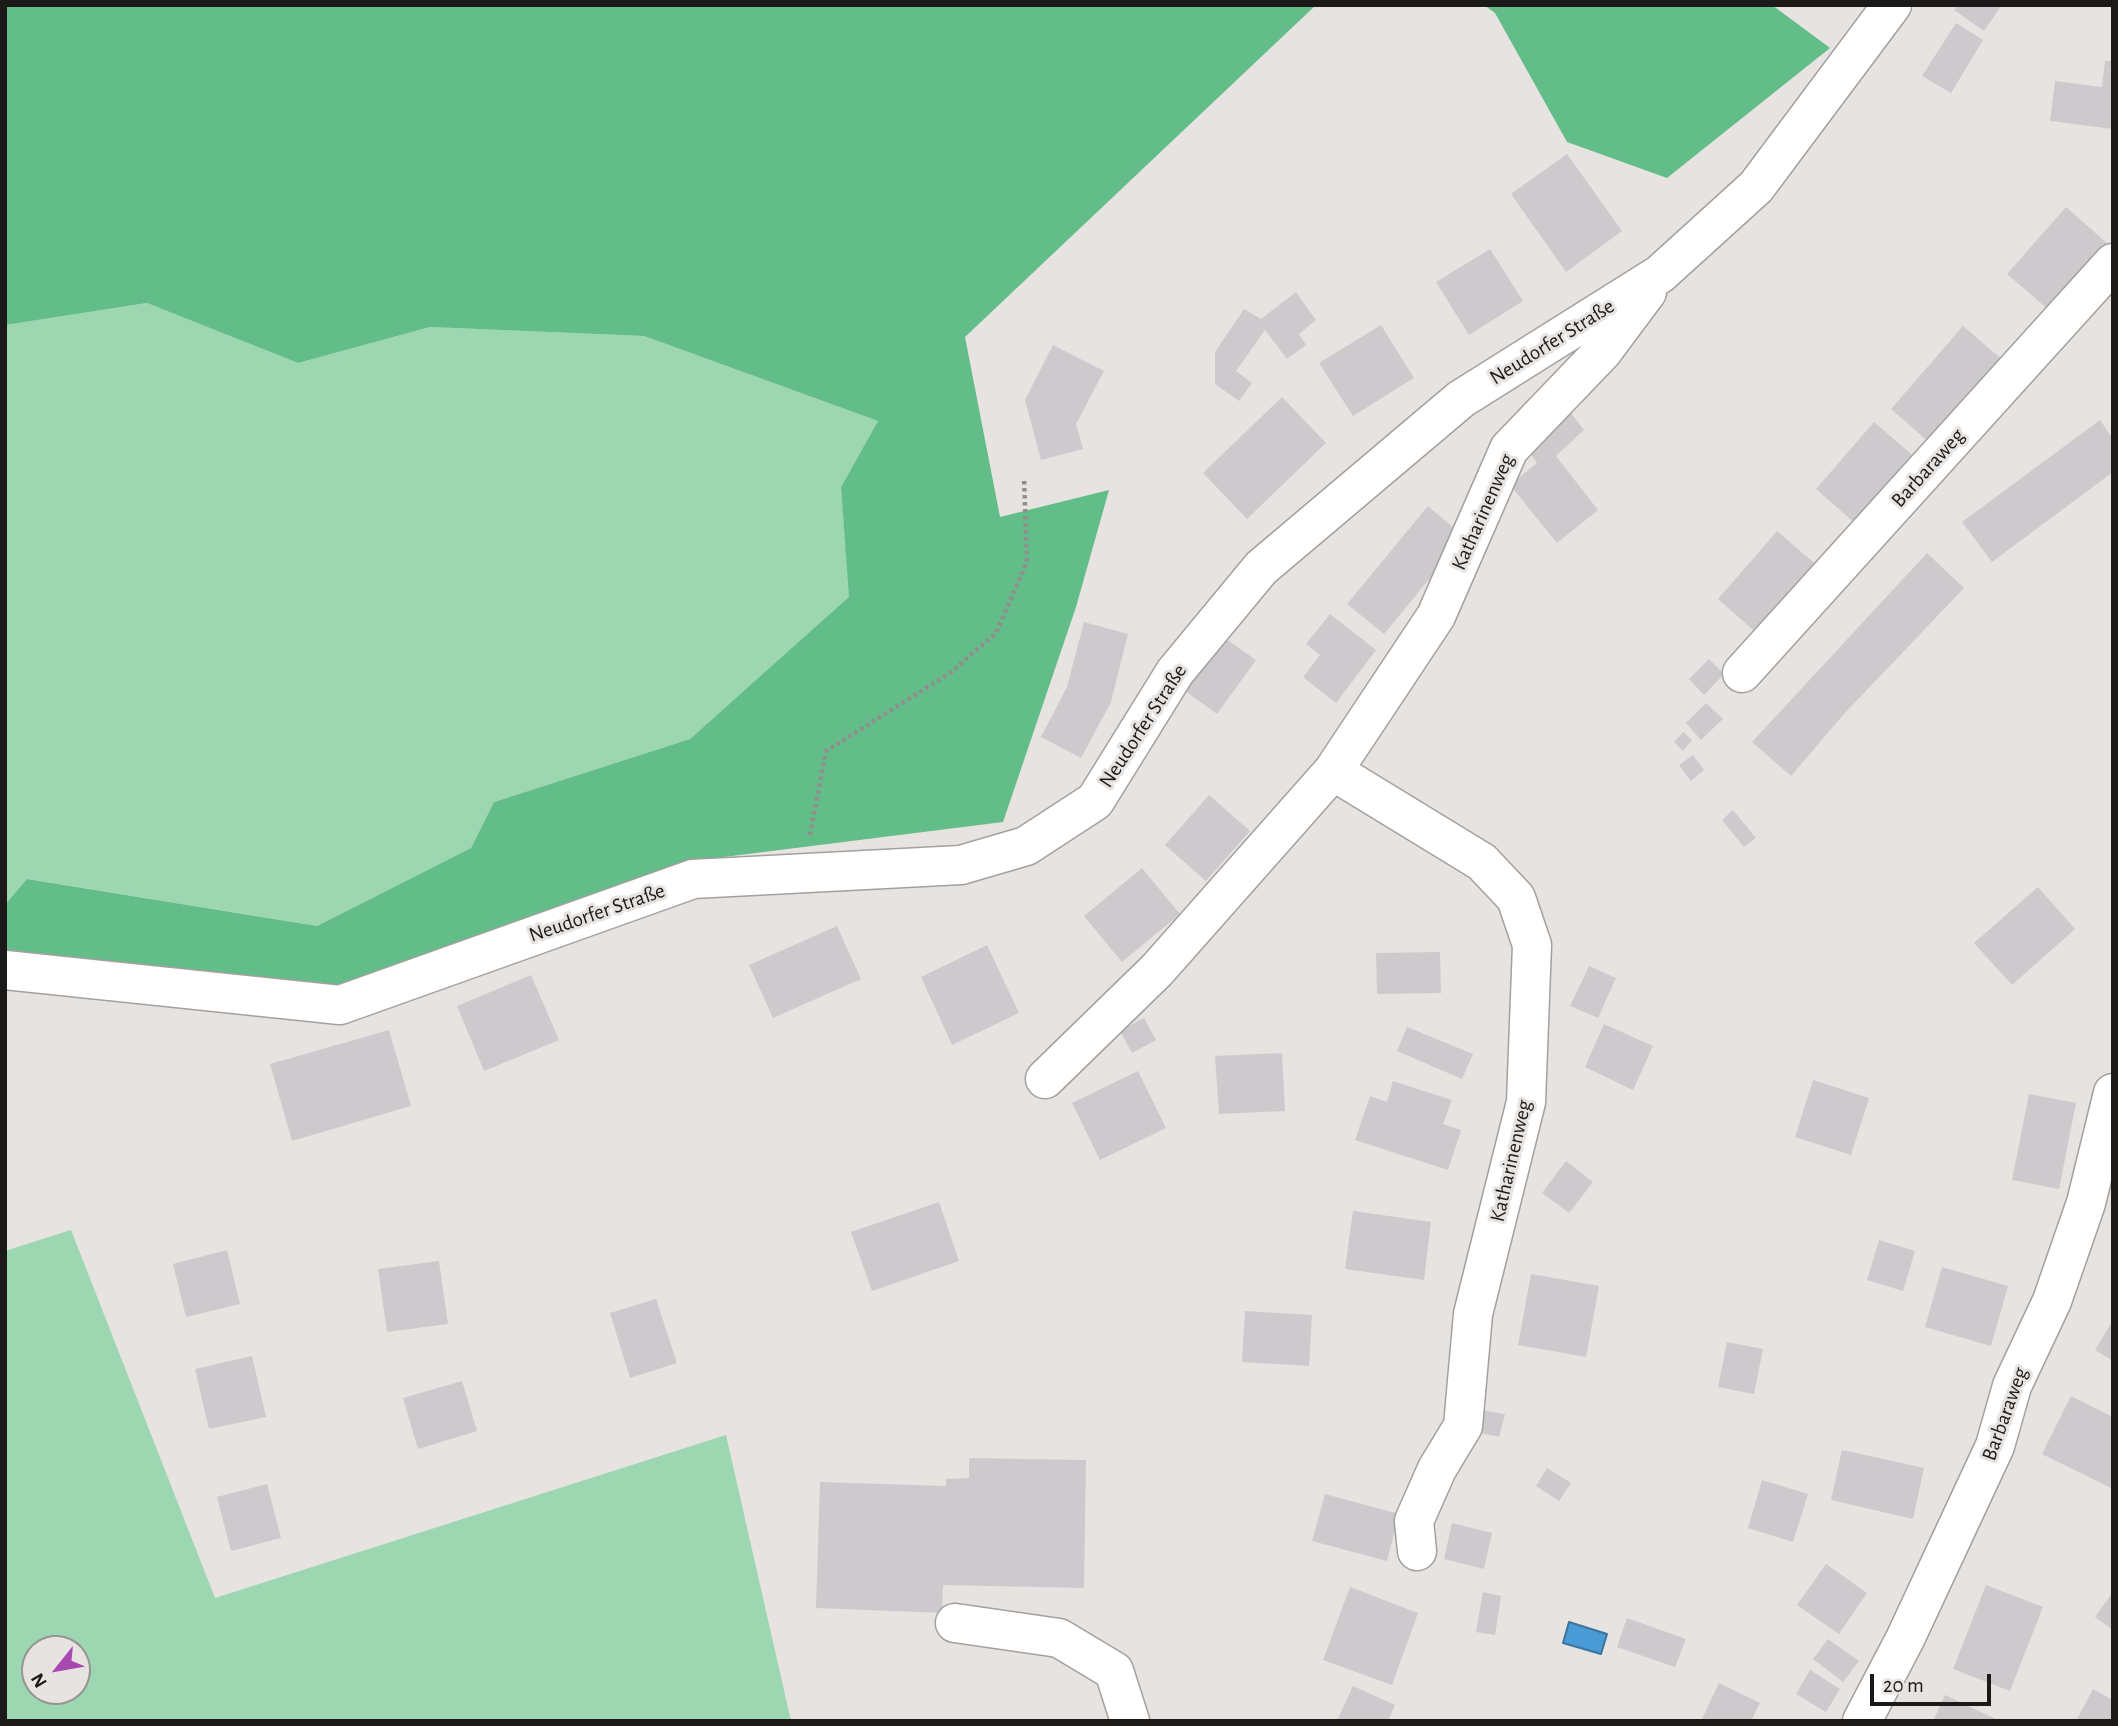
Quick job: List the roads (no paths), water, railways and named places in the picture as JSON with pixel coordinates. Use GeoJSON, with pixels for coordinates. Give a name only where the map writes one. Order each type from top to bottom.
{"type":"FeatureCollection","features":[{"type":"Feature","properties":{"kind":"street","name":"Neudorfer Straße"},"geometry":{"type":"LineString","coordinates":[[5,970],[340,1005],[693,879],[961,865],[1027,846],[1095,801],[1175,672],[1261,568],[1461,399],[1660,274],[1756,187],[1892,5]]}},
{"type":"Feature","properties":{"kind":"street","name":"Barbaraweg"},"geometry":{"type":"LineString","coordinates":[[1742,673],[2113,263]]}},
{"type":"Feature","properties":{"kind":"street","name":"Katharinenweg"},"geometry":{"type":"LineString","coordinates":[[1045,1079],[1157,971],[1334,771],[1436,616],[1509,449],[1604,351],[1660,274]]}},
{"type":"Feature","properties":{"kind":"street","name":"Katharinenweg"},"geometry":{"type":"LineString","coordinates":[[1334,771],[1482,862],[1516,898],[1532,945],[1526,1102],[1473,1314],[1463,1426],[1437,1469],[1414,1521],[1417,1551]]}},
{"type":"Feature","properties":{"kind":"street","name":"Barbaraweg"},"geometry":{"type":"LineString","coordinates":[[1862,1721],[1905,1639],[1995,1446],[2012,1386],[2052,1301],[2086,1203],[2113,1093]]}},
{"type":"Feature","properties":{"kind":"street"},"geometry":{"type":"LineString","coordinates":[[955,1623],[1059,1638],[1114,1671],[1130,1721]]}},
{"type":"Feature","properties":{"kind":"water"},"geometry":{"type":"Polygon","coordinates":[[[1569,1622],[1607,1634],[1601,1654],[1563,1643],[1569,1622]]]}}]}
